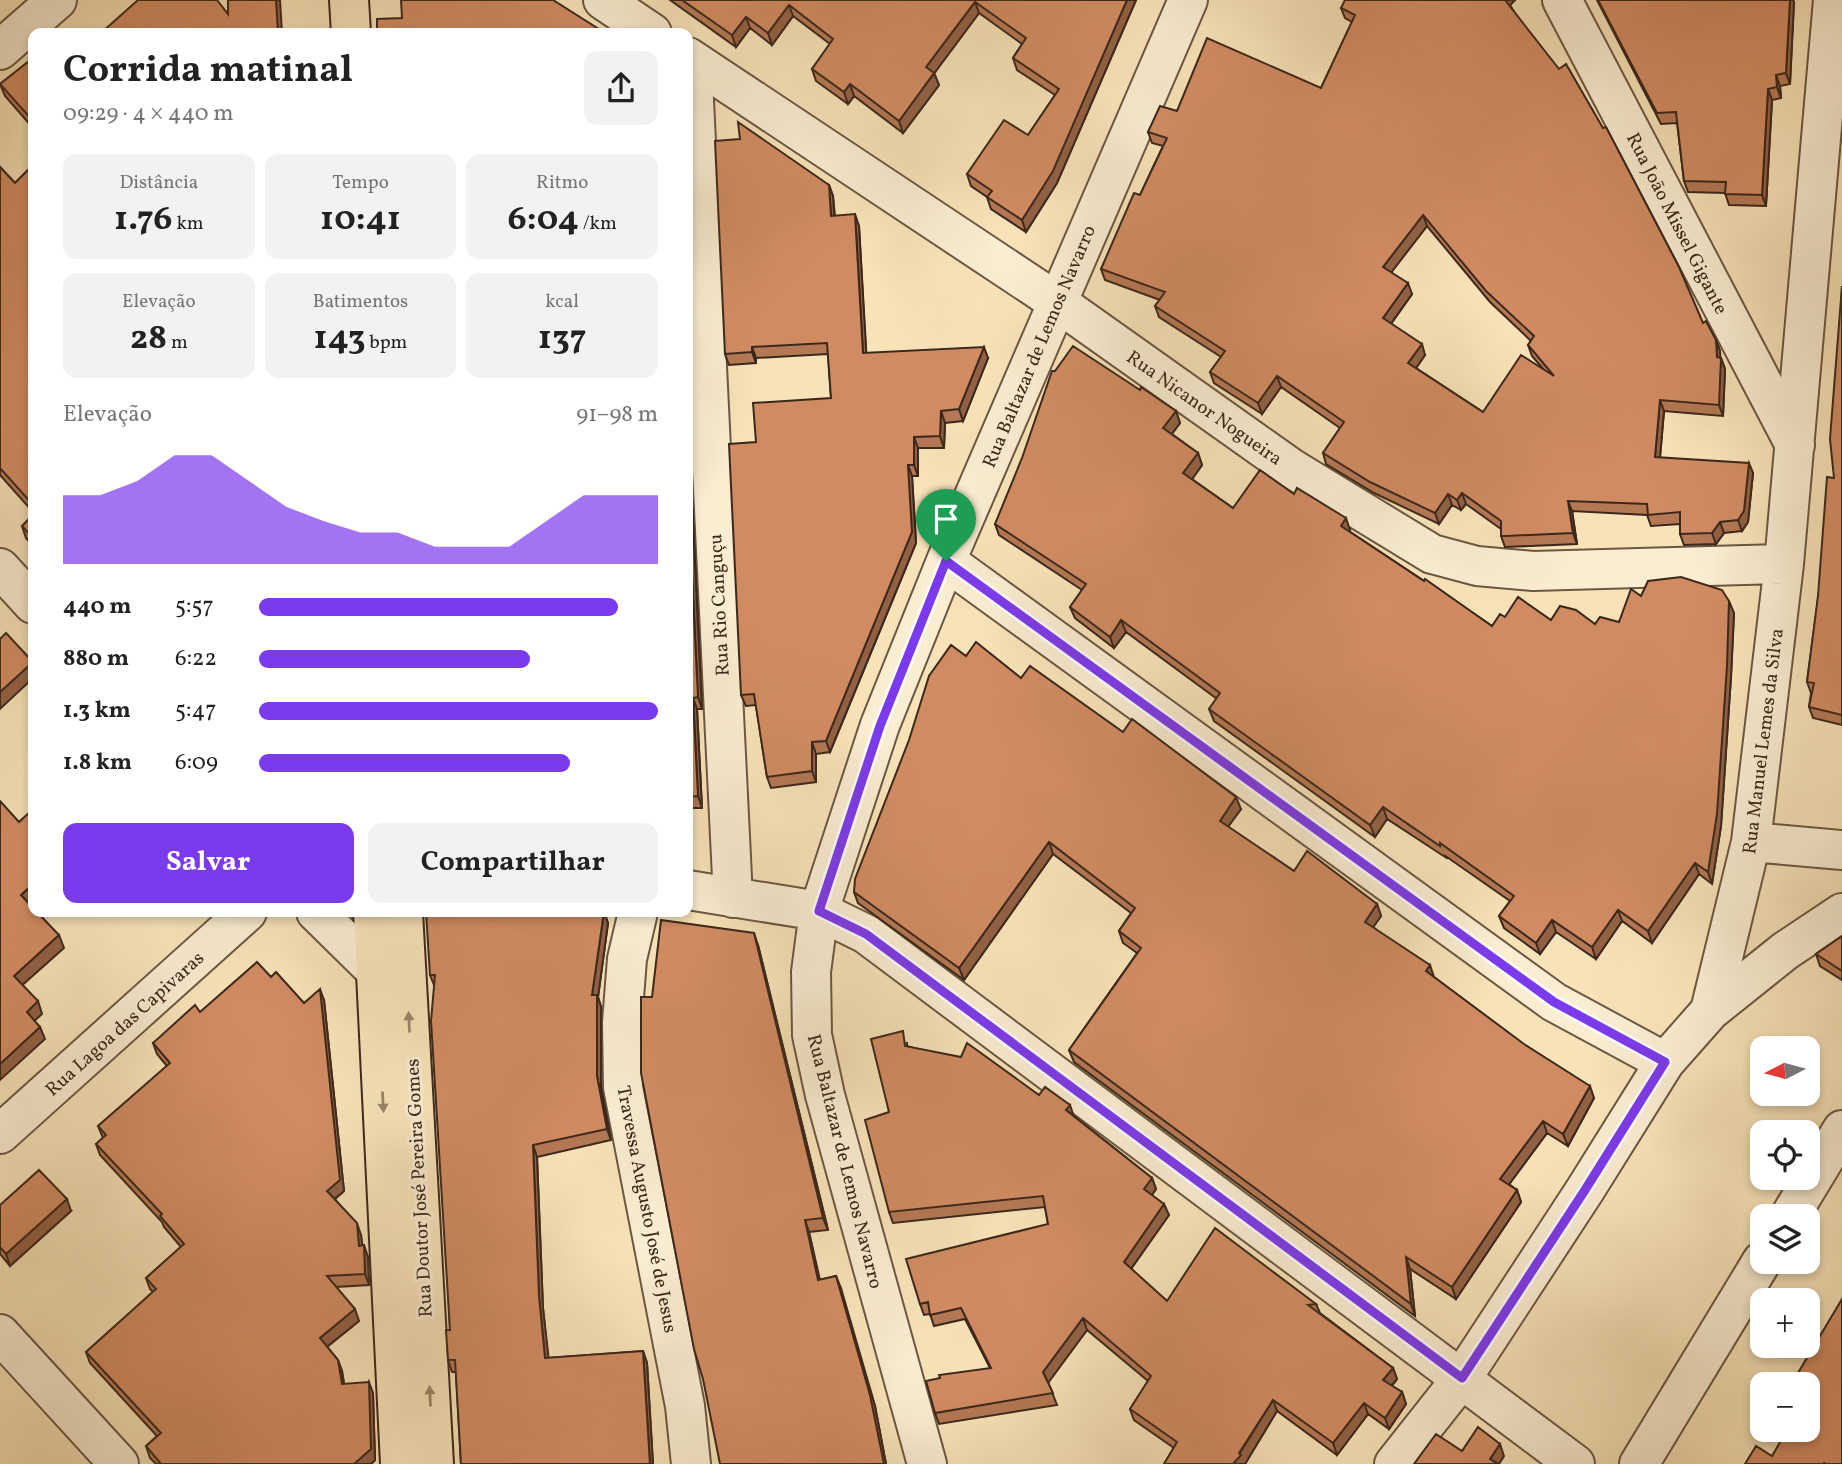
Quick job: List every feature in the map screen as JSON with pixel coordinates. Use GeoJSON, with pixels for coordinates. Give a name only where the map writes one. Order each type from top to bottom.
{"type":"FeatureCollection","features":[{"type":"Feature","properties":{"kind":"main road"},"geometry":{"type":"LineString","coordinates":[[325,0],[327,28]]}},
{"type":"Feature","properties":{"kind":"main road"},"geometry":{"type":"LineString","coordinates":[[349,0],[351,28]]}},
{"type":"Feature","properties":{"kind":"main road","name":"Rua Doutor José Pereira Gomes"},"geometry":{"type":"LineString","coordinates":[[373,917],[400,1464]]}},
{"type":"Feature","properties":{"kind":"main road","name":"Rua Doutor José Pereira Gomes"},"geometry":{"type":"LineString","coordinates":[[403,917],[434,1464]]}},
{"type":"Feature","properties":{"kind":"street"},"geometry":{"type":"LineString","coordinates":[[0,50],[57,0]]}},
{"type":"Feature","properties":{"kind":"street"},"geometry":{"type":"LineString","coordinates":[[603,0],[645,28]]}},
{"type":"Feature","properties":{"kind":"street","name":"Rua Baltazar de Lemos Navarro"},"geometry":{"type":"LineString","coordinates":[[927,1464],[825,1095],[811,1035],[811,972],[819,911],[880,726],[946,561],[1188,0]]}},
{"type":"Feature","properties":{"kind":"street","name":"Rua João Missel Gigante"},"geometry":{"type":"LineString","coordinates":[[1562,0],[1795,445]]}},
{"type":"Feature","properties":{"kind":"street","name":"Rua Manuel Lemes da Silva"},"geometry":{"type":"LineString","coordinates":[[1394,1464],[1462,1378],[1665,1062],[1710,1011],[1751,842],[1784,564],[1833,0]]}},
{"type":"Feature","properties":{"kind":"street","name":"Rua Nicanor Nogueira"},"geometry":{"type":"LineString","coordinates":[[693,60],[1057,302],[1291,468],[1432,554],[1477,566],[1534,571],[1784,564]]}},
{"type":"Feature","properties":{"kind":"street","name":"Rua Rio Canguçu"},"geometry":{"type":"LineString","coordinates":[[693,117],[733,898]]}},
{"type":"Feature","properties":{"kind":"street"},"geometry":{"type":"LineString","coordinates":[[946,561],[1554,1002],[1665,1062]]}},
{"type":"Feature","properties":{"kind":"street"},"geometry":{"type":"LineString","coordinates":[[0,568],[28,599]]}},
{"type":"Feature","properties":{"kind":"street"},"geometry":{"type":"LineString","coordinates":[[1751,842],[1842,850]]}},
{"type":"Feature","properties":{"kind":"street"},"geometry":{"type":"LineString","coordinates":[[693,891],[819,911],[866,934],[1574,1464]]}},
{"type":"Feature","properties":{"kind":"street"},"geometry":{"type":"LineString","coordinates":[[1710,1011],[1784,951],[1842,913]]}},
{"type":"Feature","properties":{"kind":"street","name":"Rua Lagoa das Capivaras"},"geometry":{"type":"LineString","coordinates":[[0,1134],[241,917]]}},
{"type":"Feature","properties":{"kind":"street"},"geometry":{"type":"LineString","coordinates":[[321,917],[376,971]]}},
{"type":"Feature","properties":{"kind":"street","name":"Travessa Augusto José de Jesus"},"geometry":{"type":"LineString","coordinates":[[637,917],[627,959],[622,1023],[623,1087],[685,1406],[691,1464]]}},
{"type":"Feature","properties":{"kind":"street"},"geometry":{"type":"LineString","coordinates":[[1797,1204],[1842,1130]]}},
{"type":"Feature","properties":{"kind":"street"},"geometry":{"type":"LineString","coordinates":[[1639,1464],[1754,1274]]}},
{"type":"Feature","properties":{"kind":"street"},"geometry":{"type":"LineString","coordinates":[[0,1334],[119,1464]]}},
{"type":"Feature","properties":{"kind":"building"},"geometry":{"type":"Polygon","coordinates":[[[138,0],[217,0],[228,14],[228,0],[276,0],[278,28],[106,28],[138,0]]]}},
{"type":"Feature","properties":{"kind":"building"},"geometry":{"type":"Polygon","coordinates":[[[401,0],[553,0],[597,28],[377,28],[377,19],[402,18],[401,0]]]}},
{"type":"Feature","properties":{"kind":"building"},"geometry":{"type":"Polygon","coordinates":[[[682,0],[1127,0],[1053,171],[1022,220],[987,197],[992,191],[967,174],[1004,120],[1028,135],[1059,89],[1013,58],[1026,38],[975,2],[926,67],[934,73],[899,121],[850,84],[844,92],[812,69],[833,39],[789,5],[768,33],[746,17],[732,35],[682,0]]]}},
{"type":"Feature","properties":{"kind":"building"},"geometry":{"type":"Polygon","coordinates":[[[1345,0],[1505,0],[1559,69],[1566,64],[1603,128],[1606,127],[1679,267],[1703,323],[1706,321],[1716,340],[1717,357],[1721,358],[1719,405],[1660,400],[1655,457],[1749,463],[1744,511],[1738,520],[1720,522],[1712,533],[1680,534],[1680,512],[1648,515],[1647,504],[1568,501],[1573,533],[1501,536],[1501,521],[1462,493],[1457,500],[1448,494],[1435,513],[1370,482],[1323,453],[1344,422],[1277,376],[1258,403],[1210,372],[1225,351],[1155,306],[1165,292],[1101,269],[1134,193],[1140,195],[1167,138],[1148,132],[1160,106],[1177,111],[1207,38],[1321,88],[1355,15],[1341,8],[1345,0]],[[1423,215],[1383,267],[1408,283],[1383,318],[1422,344],[1408,363],[1483,412],[1521,355],[1554,376],[1528,345],[1534,336],[1486,291],[1423,215]]]}},
{"type":"Feature","properties":{"kind":"building"},"geometry":{"type":"Polygon","coordinates":[[[1598,0],[1790,0],[1786,73],[1776,75],[1777,87],[1768,89],[1762,195],[1725,194],[1726,182],[1684,181],[1676,112],[1657,113],[1598,0]]]}},
{"type":"Feature","properties":{"kind":"building"},"geometry":{"type":"Polygon","coordinates":[[[28,62],[28,115],[0,84],[28,62]]]}},
{"type":"Feature","properties":{"kind":"building"},"geometry":{"type":"Polygon","coordinates":[[[738,122],[829,185],[831,216],[855,214],[863,353],[984,347],[959,409],[941,411],[940,436],[914,437],[914,465],[908,465],[912,532],[826,741],[812,742],[812,771],[767,777],[754,694],[741,695],[729,444],[756,442],[753,403],[831,398],[827,343],[752,347],[752,352],[725,354],[715,141],[740,139],[738,122]]]}},
{"type":"Feature","properties":{"kind":"building"},"geometry":{"type":"Polygon","coordinates":[[[0,167],[15,183],[28,170],[28,499],[0,468],[0,167]]]}},
{"type":"Feature","properties":{"kind":"building"},"geometry":{"type":"Polygon","coordinates":[[[1842,286],[1842,715],[1809,707],[1814,683],[1807,682],[1818,596],[1827,477],[1834,478],[1830,439],[1842,286]]]}},
{"type":"Feature","properties":{"kind":"building"},"geometry":{"type":"Polygon","coordinates":[[[1073,346],[1176,411],[1163,428],[1198,453],[1183,473],[1233,508],[1260,470],[1294,494],[1297,488],[1346,518],[1341,526],[1424,581],[1425,579],[1492,626],[1500,614],[1505,617],[1518,597],[1551,620],[1560,606],[1576,610],[1595,624],[1600,617],[1619,622],[1631,589],[1641,596],[1648,581],[1681,577],[1722,590],[1729,601],[1727,666],[1717,814],[1708,872],[1695,863],[1648,931],[1618,910],[1592,947],[1552,920],[1536,943],[1499,916],[1514,896],[1440,843],[1440,846],[1383,807],[1370,825],[1209,709],[1220,693],[1121,620],[1110,637],[1070,607],[1086,584],[995,524],[1022,458],[1052,371],[1055,371],[1073,346]]]}},
{"type":"Feature","properties":{"kind":"building"},"geometry":{"type":"Polygon","coordinates":[[[28,520],[28,533],[22,526],[28,520]]]}},
{"type":"Feature","properties":{"kind":"building"},"geometry":{"type":"Polygon","coordinates":[[[693,596],[698,697],[693,698],[693,596]]]}},
{"type":"Feature","properties":{"kind":"building"},"geometry":{"type":"Polygon","coordinates":[[[6,633],[28,657],[28,667],[0,692],[0,639],[6,633]]]}},
{"type":"Feature","properties":{"kind":"building"},"geometry":{"type":"Polygon","coordinates":[[[976,642],[1021,678],[1030,666],[1123,732],[1132,719],[1236,797],[1220,821],[1294,871],[1307,851],[1377,904],[1365,922],[1430,965],[1426,971],[1524,1044],[1590,1086],[1563,1134],[1543,1121],[1500,1179],[1517,1190],[1452,1287],[1406,1257],[1411,1304],[1069,1050],[1141,948],[1119,931],[1135,908],[1049,842],[959,968],[854,892],[855,879],[909,740],[929,676],[951,645],[966,656],[976,642]]]}},
{"type":"Feature","properties":{"kind":"building"},"geometry":{"type":"Polygon","coordinates":[[[693,698],[698,796],[693,796],[693,698]]]}},
{"type":"Feature","properties":{"kind":"building"},"geometry":{"type":"Polygon","coordinates":[[[0,801],[19,822],[28,814],[28,889],[21,895],[28,903],[28,917],[42,917],[59,935],[14,976],[38,1001],[27,1012],[40,1027],[0,1064],[0,801]]]}},
{"type":"Feature","properties":{"kind":"building"},"geometry":{"type":"Polygon","coordinates":[[[426,917],[603,917],[592,995],[597,995],[597,1076],[607,1129],[533,1145],[539,1296],[545,1358],[643,1351],[650,1464],[461,1464],[455,1360],[448,1360],[446,1330],[450,1330],[431,1021],[435,975],[430,975],[426,917]]]}},
{"type":"Feature","properties":{"kind":"building"},"geometry":{"type":"Polygon","coordinates":[[[661,920],[754,933],[823,1218],[805,1220],[818,1280],[836,1276],[870,1395],[884,1464],[720,1464],[703,1379],[694,1349],[641,1073],[641,997],[652,997],[661,920]]]}},
{"type":"Feature","properties":{"kind":"building"},"geometry":{"type":"Polygon","coordinates":[[[1842,936],[1842,971],[1816,954],[1842,936]]]}},
{"type":"Feature","properties":{"kind":"building"},"geometry":{"type":"Polygon","coordinates":[[[257,962],[271,977],[276,972],[304,1003],[320,989],[340,1180],[327,1191],[357,1223],[359,1246],[364,1245],[365,1274],[327,1276],[355,1309],[320,1338],[338,1360],[342,1384],[369,1382],[371,1449],[354,1464],[161,1464],[146,1446],[161,1433],[86,1352],[156,1289],[146,1278],[184,1244],[160,1216],[162,1214],[96,1144],[106,1135],[98,1126],[170,1063],[153,1043],[195,1005],[200,1012],[257,962]]]}},
{"type":"Feature","properties":{"kind":"building"},"geometry":{"type":"Polygon","coordinates":[[[903,1031],[905,1046],[961,1057],[967,1043],[1039,1095],[1045,1087],[1070,1105],[1066,1110],[1152,1178],[1144,1189],[1164,1204],[1124,1262],[1167,1301],[1215,1228],[1316,1304],[1308,1305],[1393,1368],[1383,1380],[1402,1392],[1385,1418],[1364,1403],[1333,1443],[1273,1400],[1233,1464],[1164,1464],[1177,1442],[1130,1409],[1151,1376],[1083,1318],[1043,1372],[1053,1393],[935,1413],[926,1381],[940,1378],[939,1375],[991,1368],[961,1308],[930,1315],[928,1302],[920,1304],[906,1259],[1048,1224],[1043,1196],[889,1212],[865,1120],[889,1112],[871,1039],[903,1031]]]}},
{"type":"Feature","properties":{"kind":"building"},"geometry":{"type":"Polygon","coordinates":[[[39,1170],[67,1199],[6,1254],[0,1247],[0,1205],[39,1170]]]}},
{"type":"Feature","properties":{"kind":"building"},"geometry":{"type":"Polygon","coordinates":[[[1842,1299],[1842,1464],[1745,1464],[1756,1446],[1772,1456],[1780,1442],[1820,1442],[1820,1372],[1799,1372],[1807,1358],[1820,1358],[1820,1336],[1842,1299]]]}},
{"type":"Feature","properties":{"kind":"building"},"geometry":{"type":"Polygon","coordinates":[[[1478,1427],[1500,1444],[1490,1459],[1498,1464],[1414,1464],[1436,1434],[1462,1451],[1478,1427]]]}},
{"type":"Feature","properties":{"kind":"route"},"geometry":{"type":"LineString","coordinates":[[946,561],[1554,1002],[1665,1062],[1462,1378],[866,934],[819,911],[880,726],[946,561]]}}]}
